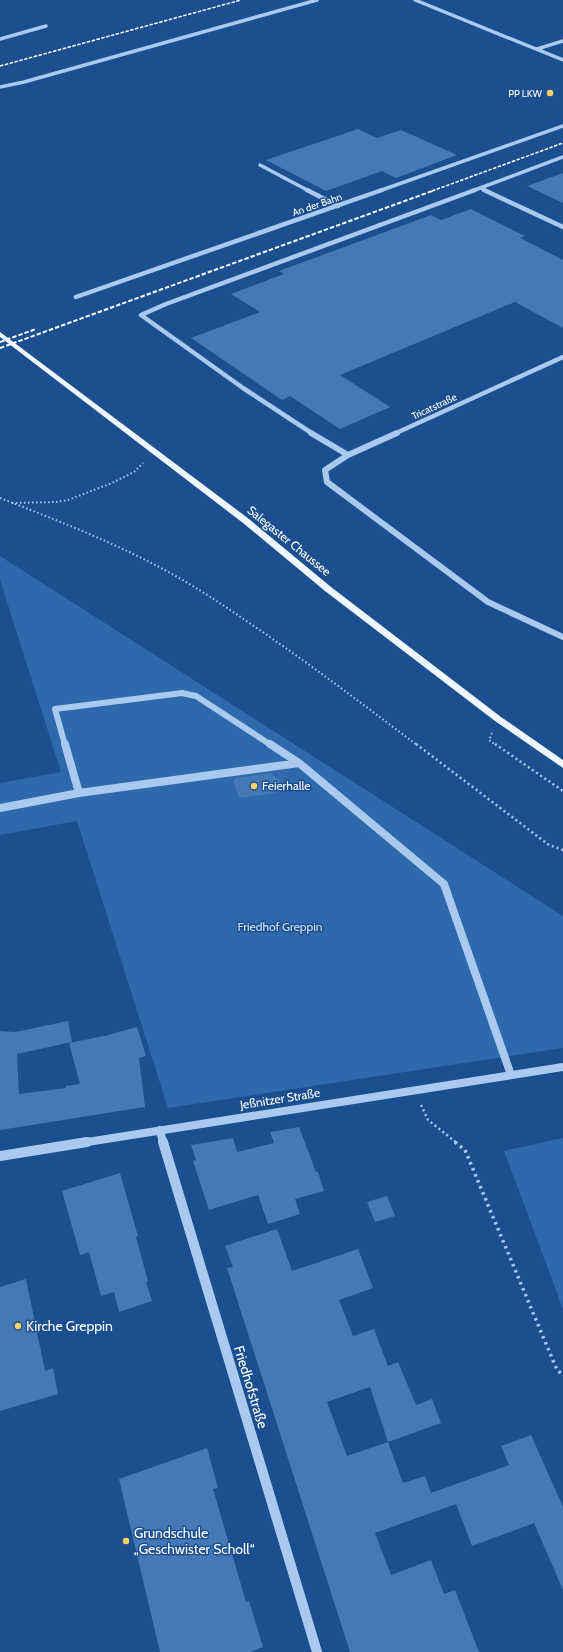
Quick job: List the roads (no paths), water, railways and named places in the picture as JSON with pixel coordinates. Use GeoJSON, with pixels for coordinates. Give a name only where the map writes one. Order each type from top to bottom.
{"type":"FeatureCollection","features":[{"type":"Feature","properties":{"kind":"main road","name":"Salegaster Chaussee"},"geometry":{"type":"LineString","coordinates":[[0,334],[246,521],[328,589],[498,720],[563,765]]}},
{"type":"Feature","properties":{"kind":"street"},"geometry":{"type":"LineString","coordinates":[[0,87],[24,82],[317,0]]}},
{"type":"Feature","properties":{"kind":"street"},"geometry":{"type":"LineString","coordinates":[[415,0],[563,60]]}},
{"type":"Feature","properties":{"kind":"street"},"geometry":{"type":"LineString","coordinates":[[0,38],[46,26]]}},
{"type":"Feature","properties":{"kind":"street"},"geometry":{"type":"LineString","coordinates":[[537,50],[563,41]]}},
{"type":"Feature","properties":{"kind":"street","name":"An der Bahn"},"geometry":{"type":"LineString","coordinates":[[76,297],[563,126]]}},
{"type":"Feature","properties":{"kind":"street"},"geometry":{"type":"LineString","coordinates":[[348,455],[326,443],[249,391],[142,315],[166,304],[563,158]]}},
{"type":"Feature","properties":{"kind":"street"},"geometry":{"type":"LineString","coordinates":[[260,165],[338,206]]}},
{"type":"Feature","properties":{"kind":"street"},"geometry":{"type":"LineString","coordinates":[[481,188],[563,227]]}},
{"type":"Feature","properties":{"kind":"street","name":"Tricatstraße"},"geometry":{"type":"LineString","coordinates":[[563,357],[348,455],[325,470],[327,482],[488,602],[563,637]]}},
{"type":"Feature","properties":{"kind":"street"},"geometry":{"type":"LineString","coordinates":[[79,793],[55,709],[182,693],[196,696],[299,763],[444,884],[511,1075]]}},
{"type":"Feature","properties":{"kind":"street"},"geometry":{"type":"LineString","coordinates":[[0,808],[79,793],[299,763]]}},
{"type":"Feature","properties":{"kind":"street","name":"Jeßnitzer Straße"},"geometry":{"type":"LineString","coordinates":[[0,1156],[563,1067]]}},
{"type":"Feature","properties":{"kind":"street","name":"Friedhofstraße"},"geometry":{"type":"LineString","coordinates":[[160,1130],[164,1149],[317,1652]]}},
{"type":"Feature","properties":{"kind":"railway"},"geometry":{"type":"LineString","coordinates":[[0,66],[241,0]]}},
{"type":"Feature","properties":{"kind":"railway"},"geometry":{"type":"LineString","coordinates":[[432,191],[563,143]]}},
{"type":"Feature","properties":{"kind":"railway"},"geometry":{"type":"LineString","coordinates":[[0,348],[435,190]]}},
{"type":"Feature","properties":{"kind":"railway"},"geometry":{"type":"LineString","coordinates":[[0,342],[36,329]]}},
{"type":"Feature","properties":{"kind":"place","name":"PP LKW"},"geometry":{"type":"Point","coordinates":[550,93]}},
{"type":"Feature","properties":{"kind":"place","name":"Feierhalle"},"geometry":{"type":"Point","coordinates":[254,786]}},
{"type":"Feature","properties":{"kind":"place","name":"Kirche Greppin"},"geometry":{"type":"Point","coordinates":[18,1326]}},
{"type":"Feature","properties":{"kind":"place","name":"Grundschule „Geschwister Scholl“"},"geometry":{"type":"Point","coordinates":[126,1541]}},
{"type":"Feature","properties":{"kind":"park label","name":"Friedhof Greppin"},"geometry":{"type":"Point","coordinates":[280,927]}}]}
